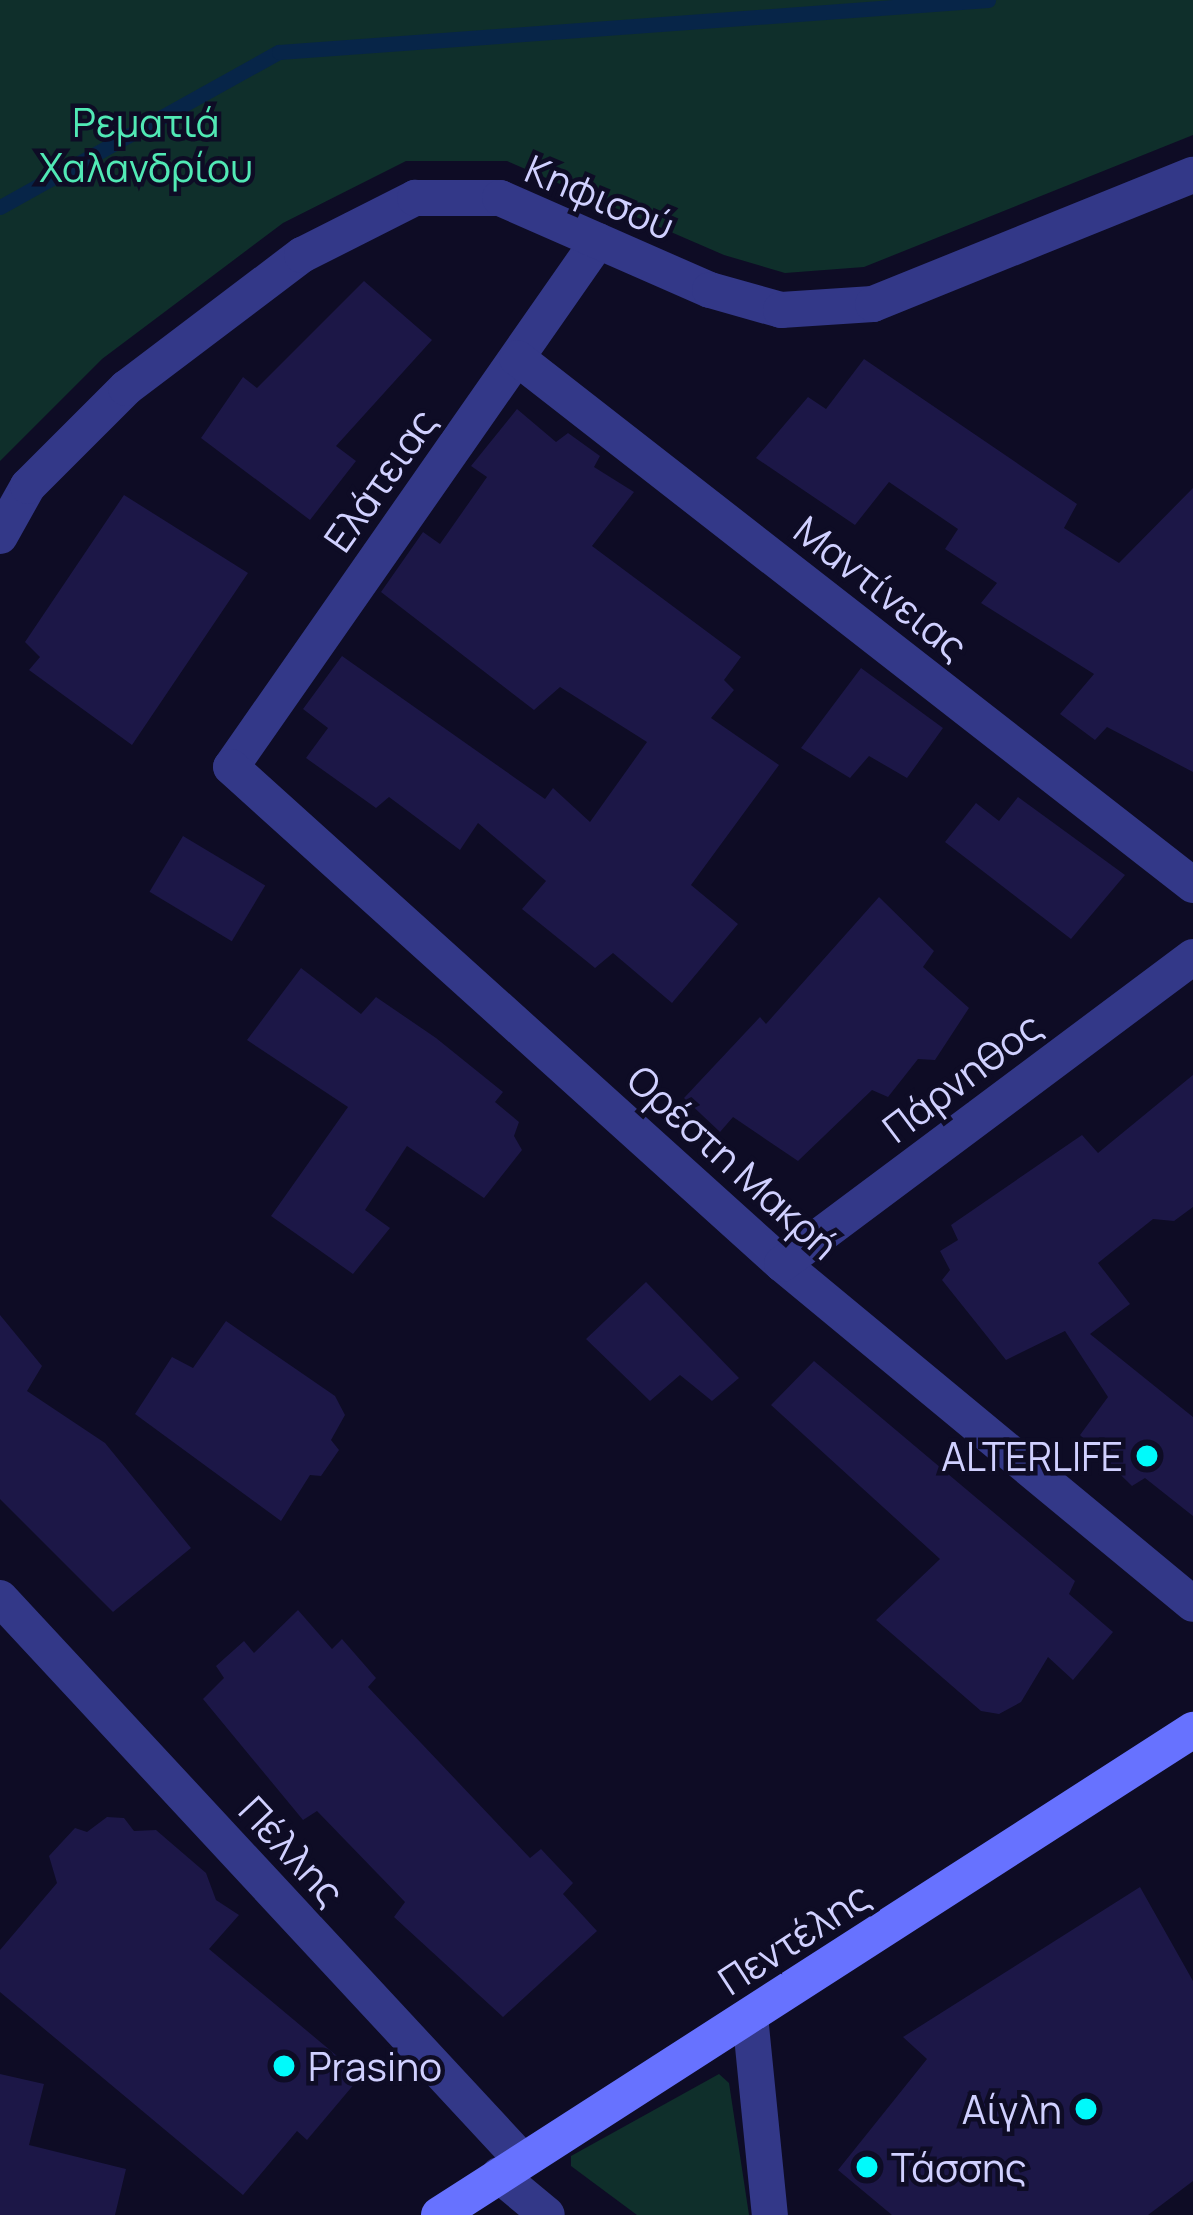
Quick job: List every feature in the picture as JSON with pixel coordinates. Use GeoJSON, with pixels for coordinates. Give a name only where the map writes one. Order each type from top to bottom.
{"type":"FeatureCollection","features":[{"type":"Feature","properties":{"kind":"main road","name":"Πεντέλης"},"geometry":{"type":"LineString","coordinates":[[439,2215],[1193,1730]]}},
{"type":"Feature","properties":{"kind":"street","name":"Κηφισού"},"geometry":{"type":"LineString","coordinates":[[0,536],[28,486],[126,388],[302,255],[415,198],[500,198],[598,241],[781,310],[872,304],[1193,175]]}},
{"type":"Feature","properties":{"kind":"street","name":"Ελάτειας"},"geometry":{"type":"LineString","coordinates":[[231,767],[598,241]]}},
{"type":"Feature","properties":{"kind":"street","name":"Μαντίνειας"},"geometry":{"type":"LineString","coordinates":[[517,358],[1193,885]]}},
{"type":"Feature","properties":{"kind":"street","name":"Ορέστη Μακρή"},"geometry":{"type":"LineString","coordinates":[[231,767],[782,1264],[1193,1604]]}},
{"type":"Feature","properties":{"kind":"street","name":"Πάρνηθος"},"geometry":{"type":"LineString","coordinates":[[782,1264],[1193,957]]}},
{"type":"Feature","properties":{"kind":"street","name":"Πέλλης"},"geometry":{"type":"LineString","coordinates":[[0,1598],[511,2168],[547,2215]]}},
{"type":"Feature","properties":{"kind":"street"},"geometry":{"type":"LineString","coordinates":[[751,2016],[770,2215]]}},
{"type":"Feature","properties":{"kind":"green space","name":"Ρεματιά Χαλανδρίου"},"geometry":{"type":"Polygon","coordinates":[[[0,0],[1193,0],[1193,135],[864,267],[785,273],[724,255],[507,161],[406,161],[283,223],[102,359],[0,461],[0,0]]]}},
{"type":"Feature","properties":{"kind":"green space"},"geometry":{"type":"Polygon","coordinates":[[[719,2074],[729,2083],[749,2215],[637,2215],[571,2166],[571,2156],[719,2074]]]}},
{"type":"Feature","properties":{"kind":"building"},"geometry":{"type":"Polygon","coordinates":[[[364,281],[432,340],[336,446],[356,461],[310,520],[201,438],[243,377],[257,388],[364,281]]]}},
{"type":"Feature","properties":{"kind":"building"},"geometry":{"type":"Polygon","coordinates":[[[864,359],[1077,504],[1064,528],[1119,563],[1193,488],[1193,772],[1107,727],[1095,740],[1060,714],[1094,674],[981,603],[997,583],[945,549],[958,529],[889,482],[855,525],[756,458],[808,397],[826,409],[864,359]]]}},
{"type":"Feature","properties":{"kind":"building"},"geometry":{"type":"Polygon","coordinates":[[[517,409],[556,442],[568,433],[600,456],[594,467],[634,492],[592,546],[741,657],[724,680],[734,690],[711,718],[779,765],[691,885],[738,924],[672,1003],[613,953],[595,968],[522,909],[546,881],[478,823],[460,850],[389,797],[376,808],[306,758],[328,728],[303,709],[342,656],[545,799],[553,788],[590,822],[647,742],[560,687],[534,710],[381,592],[423,532],[440,544],[487,477],[471,466],[517,409]]]}},
{"type":"Feature","properties":{"kind":"building"},"geometry":{"type":"Polygon","coordinates":[[[124,495],[248,573],[132,745],[29,670],[40,657],[25,642],[124,495]]]}},
{"type":"Feature","properties":{"kind":"building"},"geometry":{"type":"Polygon","coordinates":[[[861,668],[943,728],[907,778],[869,756],[850,778],[801,748],[861,668]]]}},
{"type":"Feature","properties":{"kind":"building"},"geometry":{"type":"Polygon","coordinates":[[[1018,797],[1125,875],[1071,939],[945,842],[976,803],[999,821],[1018,797]]]}},
{"type":"Feature","properties":{"kind":"building"},"geometry":{"type":"Polygon","coordinates":[[[183,836],[265,885],[232,941],[150,892],[183,836]]]}},
{"type":"Feature","properties":{"kind":"building"},"geometry":{"type":"Polygon","coordinates":[[[879,897],[934,951],[923,967],[969,1008],[935,1060],[918,1059],[888,1097],[872,1090],[798,1161],[733,1117],[720,1132],[684,1098],[760,1017],[766,1024],[879,897]]]}},
{"type":"Feature","properties":{"kind":"building"},"geometry":{"type":"Polygon","coordinates":[[[301,968],[361,1014],[376,997],[436,1038],[503,1092],[495,1102],[519,1122],[514,1136],[522,1150],[484,1198],[407,1146],[365,1210],[390,1228],[353,1274],[271,1216],[348,1107],[247,1040],[301,968]]]}},
{"type":"Feature","properties":{"kind":"building"},"geometry":{"type":"Polygon","coordinates":[[[1193,1075],[1193,1207],[1174,1221],[1153,1219],[1098,1263],[1130,1304],[1090,1334],[1193,1417],[1193,1516],[1145,1478],[1132,1486],[1080,1435],[1108,1397],[1065,1331],[1006,1360],[942,1280],[950,1270],[940,1251],[958,1240],[951,1225],[1082,1135],[1098,1153],[1193,1075]]]}},
{"type":"Feature","properties":{"kind":"building"},"geometry":{"type":"Polygon","coordinates":[[[646,1282],[739,1378],[712,1401],[680,1375],[650,1401],[586,1339],[646,1282]]]}},
{"type":"Feature","properties":{"kind":"building"},"geometry":{"type":"Polygon","coordinates":[[[0,1315],[42,1366],[27,1391],[105,1443],[191,1548],[113,1612],[0,1499],[0,1315]]]}},
{"type":"Feature","properties":{"kind":"building"},"geometry":{"type":"Polygon","coordinates":[[[226,1321],[335,1396],[345,1415],[331,1440],[339,1450],[321,1476],[310,1475],[281,1521],[135,1414],[172,1357],[193,1368],[226,1321]]]}},
{"type":"Feature","properties":{"kind":"building"},"geometry":{"type":"Polygon","coordinates":[[[814,1361],[1075,1581],[1069,1594],[1113,1632],[1073,1680],[1048,1657],[1021,1702],[999,1714],[981,1711],[876,1620],[940,1559],[771,1405],[814,1361]]]}},
{"type":"Feature","properties":{"kind":"building"},"geometry":{"type":"Polygon","coordinates":[[[298,1610],[332,1649],[342,1639],[376,1678],[368,1687],[530,1858],[541,1849],[573,1883],[563,1894],[597,1931],[503,2017],[394,1917],[405,1902],[317,1811],[303,1820],[203,1699],[224,1678],[216,1666],[244,1641],[254,1653],[298,1610]]]}},
{"type":"Feature","properties":{"kind":"building"},"geometry":{"type":"Polygon","coordinates":[[[107,1817],[124,1818],[134,1831],[156,1830],[206,1873],[216,1900],[239,1915],[209,1949],[361,2076],[307,2140],[297,2131],[243,2195],[0,1992],[0,1950],[57,1883],[49,1856],[75,1828],[87,1832],[107,1817]]]}},
{"type":"Feature","properties":{"kind":"building","name":"Αίγλη"},"geometry":{"type":"Polygon","coordinates":[[[1140,1887],[1193,1981],[1193,2181],[1148,2215],[892,2215],[838,2170],[927,2059],[903,2037],[1140,1887]]]}},
{"type":"Feature","properties":{"kind":"building"},"geometry":{"type":"Polygon","coordinates":[[[0,2074],[44,2084],[29,2145],[126,2169],[115,2215],[0,2215],[0,2074]]]}},
{"type":"Feature","properties":{"kind":"waterway"},"geometry":{"type":"LineString","coordinates":[[0,207],[279,52],[988,0]]}},
{"type":"Feature","properties":{"kind":"place","name":"ALTERLIFE"},"geometry":{"type":"Point","coordinates":[1147,1456]}},
{"type":"Feature","properties":{"kind":"place","name":"Prasino"},"geometry":{"type":"Point","coordinates":[284,2066]}},
{"type":"Feature","properties":{"kind":"place","name":"Αίγλη"},"geometry":{"type":"Point","coordinates":[1086,2109]}},
{"type":"Feature","properties":{"kind":"place","name":"Τάσσης"},"geometry":{"type":"Point","coordinates":[867,2167]}}]}
